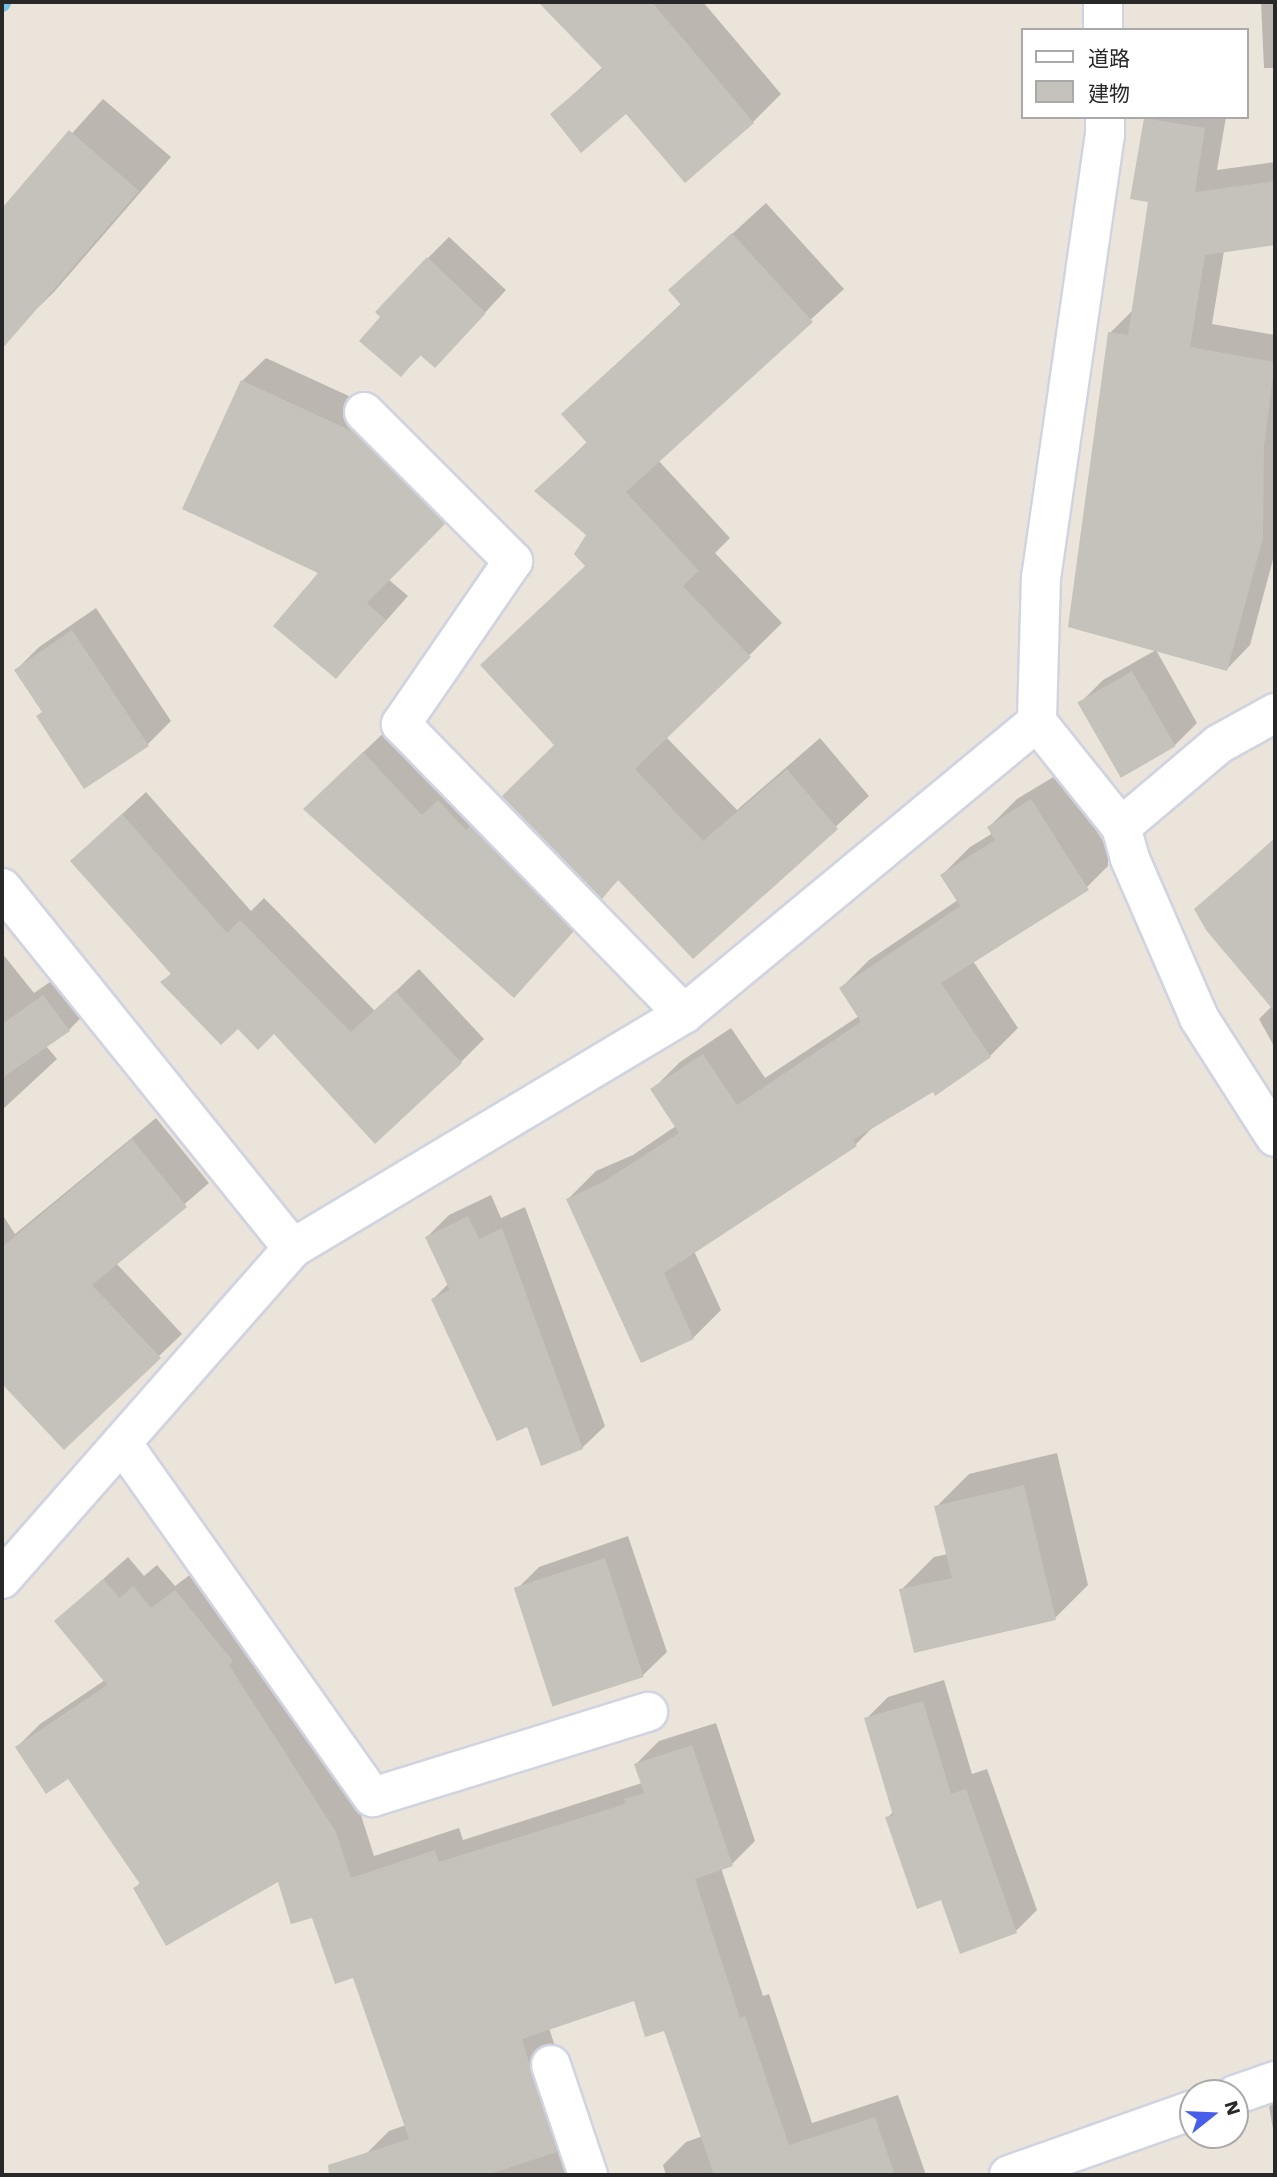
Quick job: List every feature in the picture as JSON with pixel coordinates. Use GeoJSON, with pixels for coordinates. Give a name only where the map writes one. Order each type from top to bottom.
{"type":"FeatureCollection","features":[{"type":"Feature","properties":{"kind":"street"},"geometry":{"type":"LineString","coordinates":[[1103,2],[1103,28]]}},
{"type":"Feature","properties":{"kind":"street"},"geometry":{"type":"LineString","coordinates":[[1105,119],[1041,576],[1037,722],[1121,827],[1130,859],[1199,1018],[1275,1137]]}},
{"type":"Feature","properties":{"kind":"street"},"geometry":{"type":"LineString","coordinates":[[364,412],[513,561],[401,723],[684,1014]]}},
{"type":"Feature","properties":{"kind":"street"},"geometry":{"type":"LineString","coordinates":[[1121,827],[1219,744],[1275,713]]}},
{"type":"Feature","properties":{"kind":"street"},"geometry":{"type":"LineString","coordinates":[[2,1579],[293,1248],[684,1014],[1037,722]]}},
{"type":"Feature","properties":{"kind":"street"},"geometry":{"type":"LineString","coordinates":[[2,888],[293,1248]]}},
{"type":"Feature","properties":{"kind":"street"},"geometry":{"type":"LineString","coordinates":[[122,1443],[373,1797],[649,1712]]}},
{"type":"Feature","properties":{"kind":"street"},"geometry":{"type":"LineString","coordinates":[[551,2065],[588,2175]]}},
{"type":"Feature","properties":{"kind":"street"},"geometry":{"type":"LineString","coordinates":[[1249,2090],[1275,2081]]}},
{"type":"Feature","properties":{"kind":"street"},"geometry":{"type":"LineString","coordinates":[[1009,2175],[1179,2115]]}},
{"type":"Feature","properties":{"kind":"building"},"geometry":{"type":"Polygon","coordinates":[[[538,2],[652,2],[754,123],[685,183],[626,114],[581,153],[550,114],[603,69],[538,2]]]}},
{"type":"Feature","properties":{"kind":"building"},"geometry":{"type":"Polygon","coordinates":[[[1144,119],[1205,128],[1195,192],[1275,181],[1275,245],[1205,255],[1190,347],[1275,362],[1264,447],[1263,538],[1227,671],[1068,627],[1108,332],[1128,335],[1148,202],[1130,199],[1144,119]]]}},
{"type":"Feature","properties":{"kind":"building"},"geometry":{"type":"Polygon","coordinates":[[[69,130],[139,191],[2,349],[2,208],[69,130]]]}},
{"type":"Feature","properties":{"kind":"building"},"geometry":{"type":"Polygon","coordinates":[[[732,233],[813,322],[626,492],[699,571],[683,586],[751,657],[635,769],[703,841],[787,769],[838,829],[693,959],[618,880],[602,899],[502,796],[554,745],[480,665],[585,566],[574,554],[586,535],[534,491],[587,443],[561,414],[681,305],[668,290],[732,233]]]}},
{"type":"Feature","properties":{"kind":"building"},"geometry":{"type":"Polygon","coordinates":[[[427,257],[486,313],[435,368],[420,355],[401,377],[359,341],[380,317],[375,312],[427,257]]]}},
{"type":"Feature","properties":{"kind":"building"},"geometry":{"type":"Polygon","coordinates":[[[241,380],[352,431],[445,524],[367,603],[386,620],[336,679],[273,626],[318,573],[182,509],[241,380]]]}},
{"type":"Feature","properties":{"kind":"building"},"geometry":{"type":"Polygon","coordinates":[[[72,630],[149,746],[84,789],[36,716],[42,712],[14,670],[72,630]]]}},
{"type":"Feature","properties":{"kind":"building"},"geometry":{"type":"Polygon","coordinates":[[[1132,671],[1176,746],[1121,778],[1077,702],[1132,671]]]}},
{"type":"Feature","properties":{"kind":"building"},"geometry":{"type":"Polygon","coordinates":[[[363,752],[422,815],[438,800],[466,830],[470,826],[573,932],[514,998],[303,809],[363,752]]]}},
{"type":"Feature","properties":{"kind":"building"},"geometry":{"type":"Polygon","coordinates":[[[1031,799],[1089,890],[941,983],[991,1057],[935,1096],[933,1092],[853,1140],[857,1146],[664,1273],[694,1339],[641,1363],[566,1199],[603,1182],[679,1133],[650,1089],[703,1054],[737,1105],[861,1022],[839,988],[960,906],[940,875],[995,840],[987,827],[1031,799]]]}},
{"type":"Feature","properties":{"kind":"building"},"geometry":{"type":"Polygon","coordinates":[[[122,814],[227,933],[240,920],[351,1032],[395,991],[462,1063],[375,1144],[274,1034],[258,1050],[238,1029],[221,1045],[160,982],[171,974],[70,861],[122,814]]]}},
{"type":"Feature","properties":{"kind":"building"},"geometry":{"type":"Polygon","coordinates":[[[1275,839],[1275,1012],[1206,930],[1194,909],[1275,839]]]}},
{"type":"Feature","properties":{"kind":"building"},"geometry":{"type":"Polygon","coordinates":[[[43,995],[70,1031],[2,1078],[2,1024],[43,995]]]}},
{"type":"Feature","properties":{"kind":"building"},"geometry":{"type":"Polygon","coordinates":[[[132,1139],[187,1207],[92,1285],[161,1358],[64,1450],[2,1384],[2,1247],[132,1139]]]}},
{"type":"Feature","properties":{"kind":"building"},"geometry":{"type":"Polygon","coordinates":[[[468,1216],[479,1239],[502,1228],[583,1449],[541,1466],[527,1427],[497,1441],[431,1299],[450,1290],[425,1237],[468,1216]]]}},
{"type":"Feature","properties":{"kind":"building"},"geometry":{"type":"Polygon","coordinates":[[[1024,1485],[1056,1620],[914,1653],[899,1589],[952,1578],[934,1506],[1024,1485]]]}},
{"type":"Feature","properties":{"kind":"building"},"geometry":{"type":"Polygon","coordinates":[[[605,1558],[644,1677],[552,1707],[514,1588],[605,1558]]]}},
{"type":"Feature","properties":{"kind":"building"},"geometry":{"type":"Polygon","coordinates":[[[103,1579],[120,1598],[133,1586],[151,1608],[175,1590],[233,1661],[229,1665],[336,1832],[351,1878],[435,1850],[439,1862],[625,1804],[624,1799],[644,1793],[634,1764],[692,1745],[733,1866],[695,1879],[740,2018],[745,2016],[789,2145],[875,2117],[895,2175],[714,2175],[664,2031],[645,2037],[634,2001],[522,2039],[557,2152],[487,2175],[329,2175],[328,2165],[409,2139],[353,1978],[335,1984],[312,1918],[291,1924],[278,1882],[166,1946],[133,1888],[140,1884],[68,1779],[46,1794],[15,1747],[107,1685],[54,1621],[103,1579]]]}},
{"type":"Feature","properties":{"kind":"building"},"geometry":{"type":"Polygon","coordinates":[[[923,1701],[951,1794],[966,1789],[1017,1933],[960,1954],[941,1900],[917,1909],[885,1817],[893,1815],[864,1718],[923,1701]]]}}]}
